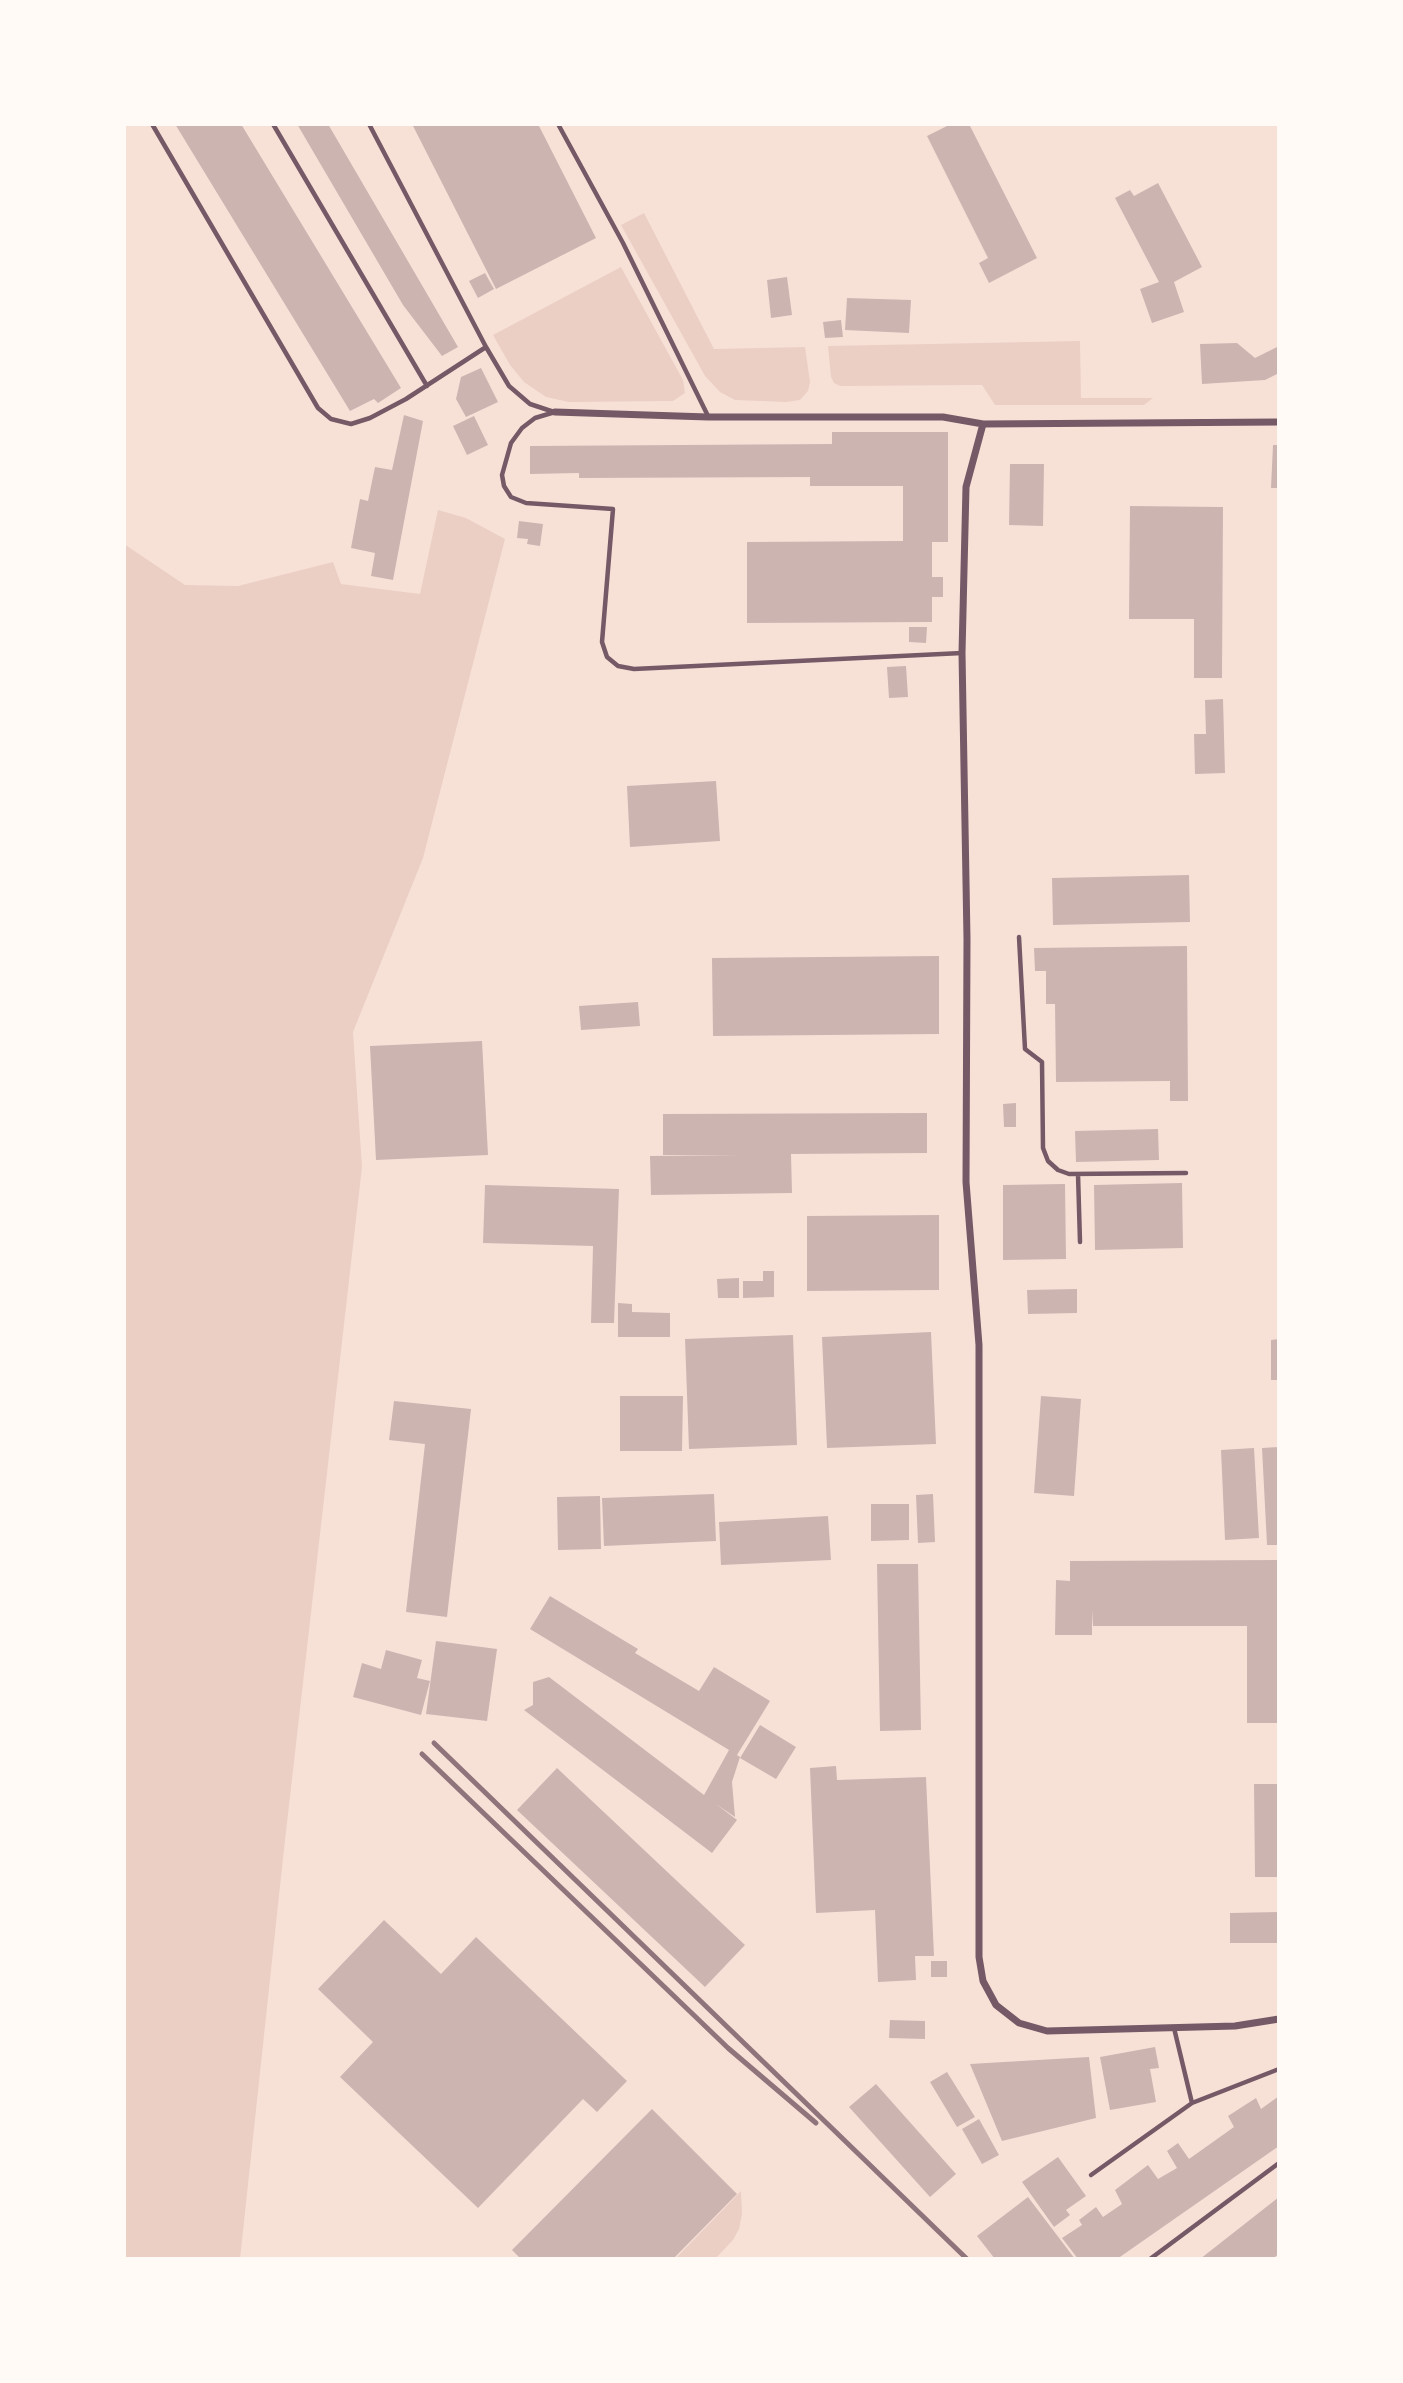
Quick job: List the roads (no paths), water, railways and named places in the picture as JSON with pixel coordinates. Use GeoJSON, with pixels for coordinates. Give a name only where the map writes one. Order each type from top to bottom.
{"type":"FeatureCollection","features":[{"type":"Feature","properties":{"kind":"street"},"geometry":{"type":"LineString","coordinates":[[555,412],[709,417],[943,417],[983,424],[1279,422]]}},
{"type":"Feature","properties":{"kind":"street"},"geometry":{"type":"LineString","coordinates":[[983,424],[966,487],[962,653],[967,939],[966,1182],[979,1346],[979,1956],[983,1981],[996,2005],[1019,2024],[1047,2031],[1235,2026],[1279,2019]]}},
{"type":"Feature","properties":{"kind":"lane"},"geometry":{"type":"LineString","coordinates":[[152,124],[318,408],[331,419],[351,424],[370,418],[427,386],[486,347]]}},
{"type":"Feature","properties":{"kind":"lane"},"geometry":{"type":"LineString","coordinates":[[273,124],[427,386]]}},
{"type":"Feature","properties":{"kind":"lane"},"geometry":{"type":"LineString","coordinates":[[369,124],[509,386],[530,404],[555,412]]}},
{"type":"Feature","properties":{"kind":"lane"},"geometry":{"type":"LineString","coordinates":[[558,124],[623,243],[709,417]]}},
{"type":"Feature","properties":{"kind":"lane"},"geometry":{"type":"LineString","coordinates":[[555,412],[535,418],[522,428],[511,443],[502,475],[504,486],[511,497],[526,503],[613,509],[602,642],[607,657],[618,666],[634,669],[962,653]]}},
{"type":"Feature","properties":{"kind":"lane"},"geometry":{"type":"LineString","coordinates":[[1018,937],[1025,1049],[1042,1062],[1043,1148],[1048,1161],[1058,1170],[1069,1174],[1186,1173]]}},
{"type":"Feature","properties":{"kind":"lane"},"geometry":{"type":"LineString","coordinates":[[1078,1174],[1080,1242]]}},
{"type":"Feature","properties":{"kind":"lane"},"geometry":{"type":"LineString","coordinates":[[1174,2028],[1192,2103]]}},
{"type":"Feature","properties":{"kind":"lane"},"geometry":{"type":"LineString","coordinates":[[1091,2175],[1192,2103],[1279,2070]]}},
{"type":"Feature","properties":{"kind":"lane"},"geometry":{"type":"LineString","coordinates":[[1150,2259],[1279,2162]]}},
{"type":"Feature","properties":{"kind":"railway"},"geometry":{"type":"LineString","coordinates":[[434,1743],[967,2259]]}},
{"type":"Feature","properties":{"kind":"railway"},"geometry":{"type":"LineString","coordinates":[[422,1754],[728,2048],[816,2123]]}}]}
